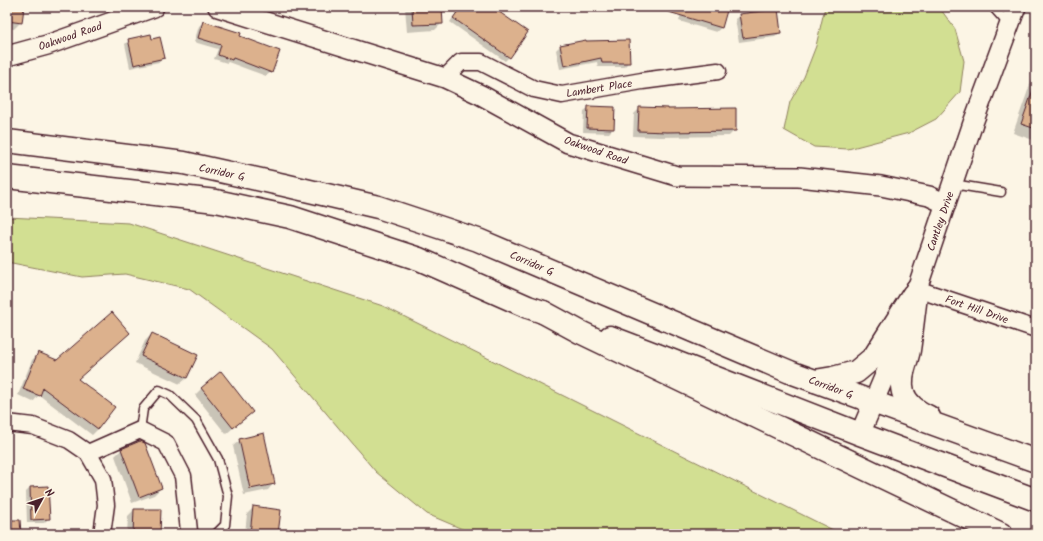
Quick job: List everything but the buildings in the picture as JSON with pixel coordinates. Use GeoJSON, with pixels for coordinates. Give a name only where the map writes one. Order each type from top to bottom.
{"type":"FeatureCollection","features":[{"type":"Feature","properties":{"kind":"main road","name":"Corridor G"},"geometry":{"type":"LineString","coordinates":[[7,140],[184,163],[378,208],[478,240],[790,372],[1036,461]]}},
{"type":"Feature","properties":{"kind":"main road"},"geometry":{"type":"LineString","coordinates":[[7,177],[216,201],[290,217],[419,259],[528,307],[1036,500]]}},
{"type":"Feature","properties":{"kind":"main road"},"geometry":{"type":"LineString","coordinates":[[814,381],[840,377],[856,372],[874,357],[917,289]]}},
{"type":"Feature","properties":{"kind":"main road"},"geometry":{"type":"LineString","coordinates":[[917,289],[908,351],[901,380],[904,393],[909,404],[922,414],[960,434]]}},
{"type":"Feature","properties":{"kind":"main road"},"geometry":{"type":"LineString","coordinates":[[543,312],[580,332],[1002,534]]}},
{"type":"Feature","properties":{"kind":"street","name":"Oakwood Road"},"geometry":{"type":"LineString","coordinates":[[7,56],[46,45],[154,7]]}},
{"type":"Feature","properties":{"kind":"street","name":"Oakwood Road"},"geometry":{"type":"LineString","coordinates":[[218,7],[445,78],[481,95],[568,143],[677,176],[799,177],[881,186],[929,196],[946,204]]}},
{"type":"Feature","properties":{"kind":"street","name":"Cantley Drive"},"geometry":{"type":"LineString","coordinates":[[860,434],[899,342],[973,123],[1016,7]]}},
{"type":"Feature","properties":{"kind":"street","name":"Lambert Place"},"geometry":{"type":"LineString","coordinates":[[445,78],[461,62],[481,62],[534,89],[562,94],[718,71]]}},
{"type":"Feature","properties":{"kind":"street","name":"Fort Hill Drive"},"geometry":{"type":"LineString","coordinates":[[917,289],[1036,329]]}},
{"type":"Feature","properties":{"kind":"street"},"geometry":{"type":"LineString","coordinates":[[7,423],[33,426],[69,440],[88,453],[103,479],[106,505],[102,534]]}},
{"type":"Feature","properties":{"kind":"street"},"geometry":{"type":"LineString","coordinates":[[88,453],[140,430],[166,443],[183,476],[190,531],[189,534]]}},
{"type":"Feature","properties":{"kind":"lane"},"geometry":{"type":"LineString","coordinates":[[993,7],[1009,26]]}},
{"type":"Feature","properties":{"kind":"lane"},"geometry":{"type":"LineString","coordinates":[[953,184],[1001,192]]}},
{"type":"Feature","properties":{"kind":"lane"},"geometry":{"type":"LineString","coordinates":[[140,430],[143,409],[159,390],[170,395],[196,420],[218,458],[228,496],[225,525],[216,534]]}},
{"type":"Feature","properties":{"kind":"green space"},"geometry":{"type":"Polygon","coordinates":[[[825,7],[939,7],[955,29],[964,61],[960,92],[936,119],[909,133],[848,149],[814,147],[784,130],[790,102],[804,77],[816,46],[825,7]]]}},
{"type":"Feature","properties":{"kind":"green space"},"geometry":{"type":"Polygon","coordinates":[[[7,217],[129,223],[383,306],[841,534],[474,534],[427,514],[376,472],[272,349],[189,289],[125,274],[82,277],[7,262],[7,217]]]}}]}
